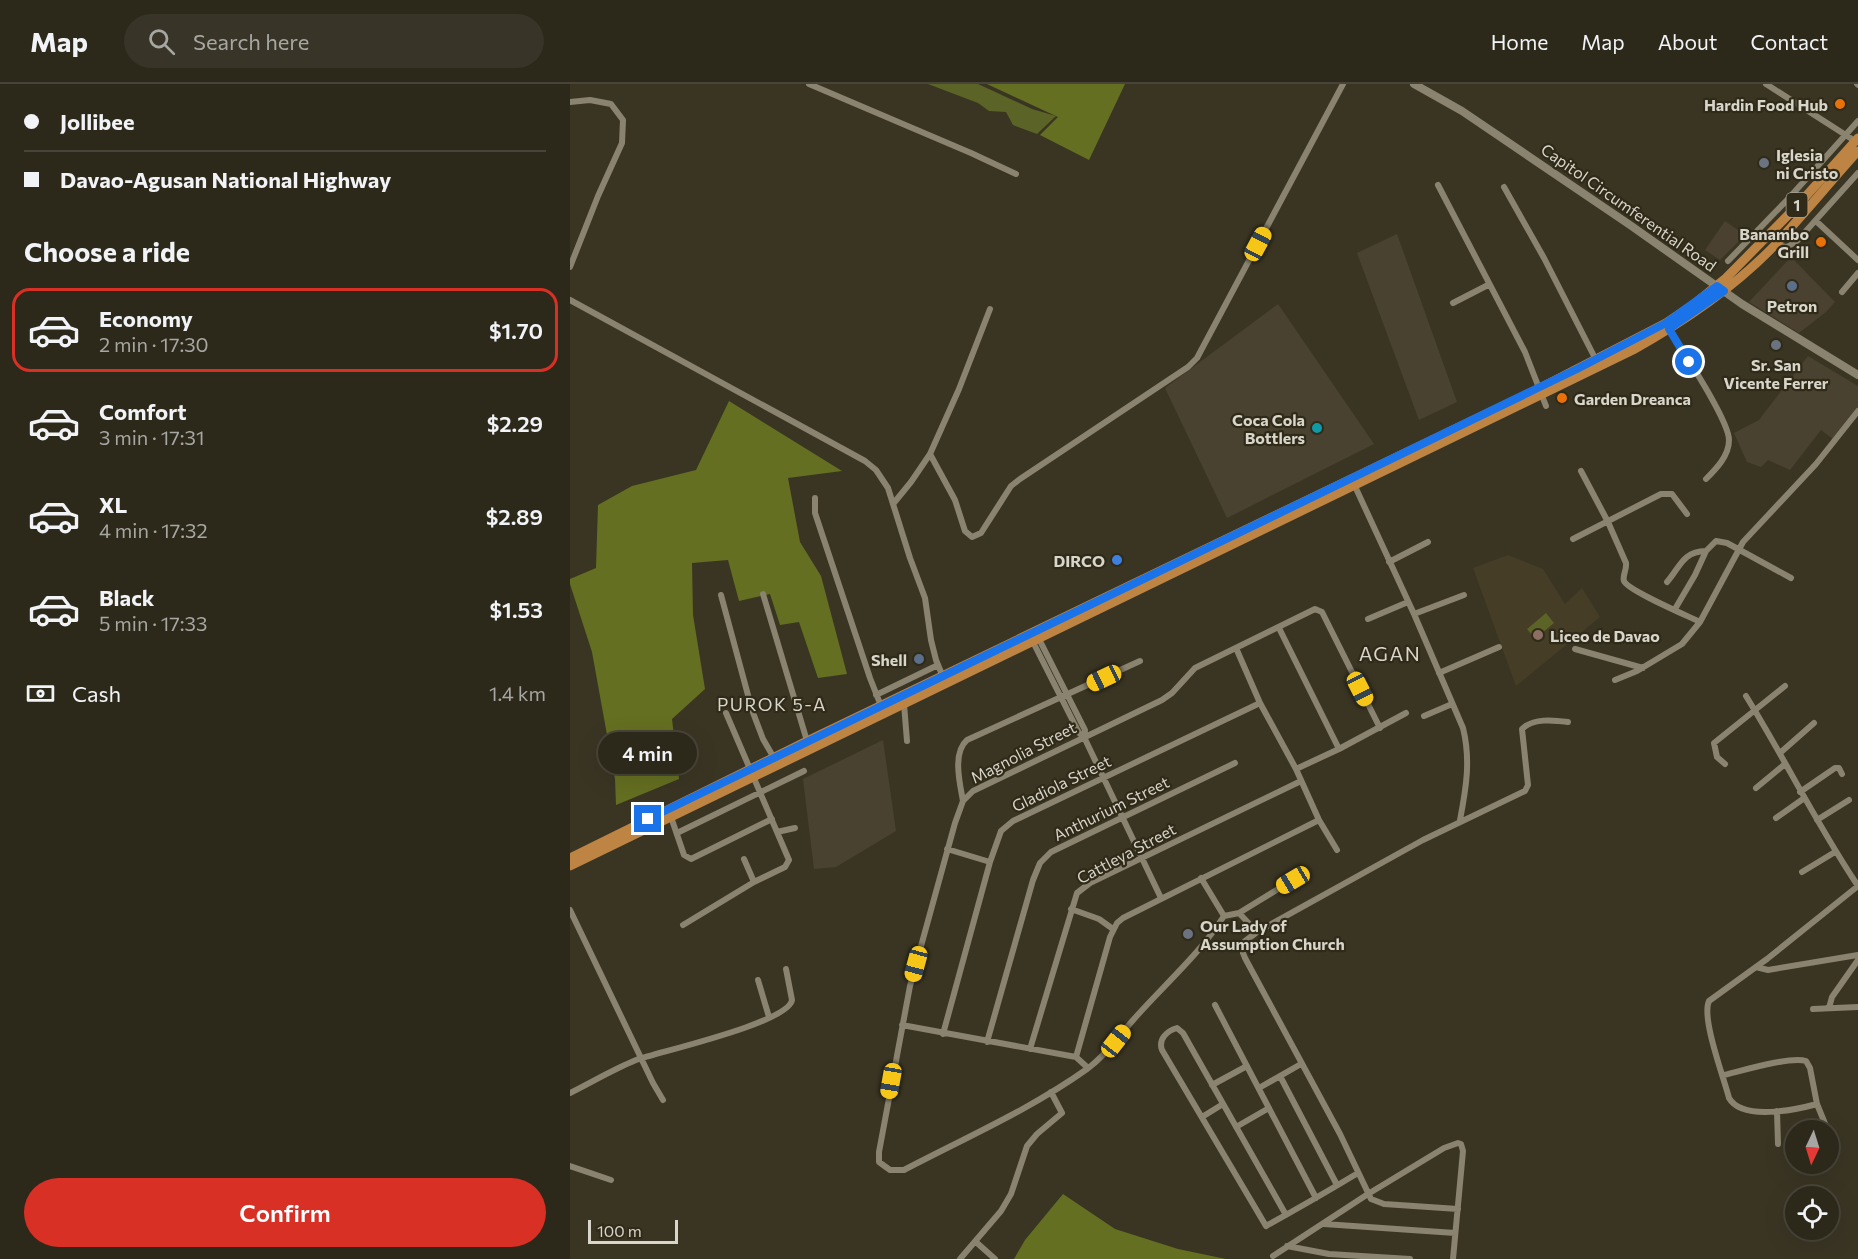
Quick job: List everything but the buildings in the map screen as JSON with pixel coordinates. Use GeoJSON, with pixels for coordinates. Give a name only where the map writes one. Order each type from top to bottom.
{"type":"FeatureCollection","features":[{"type":"Feature","properties":{"kind":"highway","name":"1"},"geometry":{"type":"LineString","coordinates":[[1541,391],[1666,323],[1721,289],[1857,144]]}},
{"type":"Feature","properties":{"kind":"highway","name":"1"},"geometry":{"type":"LineString","coordinates":[[570,866],[671,817],[807,741],[881,706],[945,680],[1541,391],[1633,350],[1669,329],[1774,245],[1846,164],[1857,144]]}},
{"type":"Feature","properties":{"kind":"highway","name":"1"},"geometry":{"type":"LineString","coordinates":[[570,858],[904,704],[945,680]]}},
{"type":"Feature","properties":{"kind":"main road","name":"Capitol Circumferential Road"},"geometry":{"type":"LineString","coordinates":[[1414,84],[1462,111],[1750,310],[1858,375]]}},
{"type":"Feature","properties":{"kind":"street"},"geometry":{"type":"LineString","coordinates":[[809,84],[819,86],[1016,174]]}},
{"type":"Feature","properties":{"kind":"street"},"geometry":{"type":"LineString","coordinates":[[930,454],[955,500],[965,531],[975,537],[981,533],[1011,486],[1188,367],[1206,344],[1343,84]]}},
{"type":"Feature","properties":{"kind":"street"},"geometry":{"type":"LineString","coordinates":[[1766,84],[1857,144]]}},
{"type":"Feature","properties":{"kind":"street"},"geometry":{"type":"LineString","coordinates":[[570,102],[600,100],[611,104],[623,120],[620,151],[598,196],[570,267]]}},
{"type":"Feature","properties":{"kind":"street"},"geometry":{"type":"LineString","coordinates":[[1728,261],[1789,198],[1858,121]]}},
{"type":"Feature","properties":{"kind":"street"},"geometry":{"type":"LineString","coordinates":[[1774,245],[1787,247],[1792,245],[1858,174],[1846,164]]}},
{"type":"Feature","properties":{"kind":"street"},"geometry":{"type":"LineString","coordinates":[[1438,185],[1521,345],[1546,406]]}},
{"type":"Feature","properties":{"kind":"street"},"geometry":{"type":"LineString","coordinates":[[1504,187],[1544,258],[1596,360]]}},
{"type":"Feature","properties":{"kind":"street"},"geometry":{"type":"LineString","coordinates":[[1816,221],[1858,260]]}},
{"type":"Feature","properties":{"kind":"street"},"geometry":{"type":"LineString","coordinates":[[1842,292],[1858,273]]}},
{"type":"Feature","properties":{"kind":"street"},"geometry":{"type":"LineString","coordinates":[[1453,303],[1488,285]]}},
{"type":"Feature","properties":{"kind":"street"},"geometry":{"type":"LineString","coordinates":[[570,300],[865,461],[876,470],[883,478],[893,504],[925,598],[931,640],[945,680]]}},
{"type":"Feature","properties":{"kind":"street"},"geometry":{"type":"LineString","coordinates":[[893,504],[930,454],[959,389],[990,309]]}},
{"type":"Feature","properties":{"kind":"street"},"geometry":{"type":"LineString","coordinates":[[1669,329],[1713,401],[1728,433],[1729,440],[1725,455],[1706,479]]}},
{"type":"Feature","properties":{"kind":"street"},"geometry":{"type":"LineString","coordinates":[[1615,680],[1643,668],[1682,644],[1700,622],[1743,542],[1816,464],[1858,411]]}},
{"type":"Feature","properties":{"kind":"street"},"geometry":{"type":"LineString","coordinates":[[1581,471],[1608,522],[1626,563],[1624,582],[1634,591],[1700,622]]}},
{"type":"Feature","properties":{"kind":"street"},"geometry":{"type":"LineString","coordinates":[[1353,482],[1463,728],[1467,748],[1467,784],[1460,820]]}},
{"type":"Feature","properties":{"kind":"street"},"geometry":{"type":"LineString","coordinates":[[1574,539],[1661,494],[1667,493],[1676,498],[1687,514]]}},
{"type":"Feature","properties":{"kind":"street"},"geometry":{"type":"LineString","coordinates":[[815,498],[815,513],[881,706]]}},
{"type":"Feature","properties":{"kind":"street"},"geometry":{"type":"LineString","coordinates":[[1675,609],[1706,551],[1716,541],[1727,543],[1791,578]]}},
{"type":"Feature","properties":{"kind":"street"},"geometry":{"type":"LineString","coordinates":[[1389,562],[1428,542]]}},
{"type":"Feature","properties":{"kind":"street"},"geometry":{"type":"LineString","coordinates":[[1667,582],[1685,558],[1695,551],[1706,551]]}},
{"type":"Feature","properties":{"kind":"street"},"geometry":{"type":"LineString","coordinates":[[721,594],[752,710],[763,739],[774,758]]}},
{"type":"Feature","properties":{"kind":"street"},"geometry":{"type":"LineString","coordinates":[[763,594],[807,741]]}},
{"type":"Feature","properties":{"kind":"street"},"geometry":{"type":"LineString","coordinates":[[1414,615],[1464,595]]}},
{"type":"Feature","properties":{"kind":"street"},"geometry":{"type":"LineString","coordinates":[[1368,619],[1408,602]]}},
{"type":"Feature","properties":{"kind":"street","name":"Magnolia Street"},"geometry":{"type":"LineString","coordinates":[[1051,1092],[904,1170],[890,1170],[879,1162],[902,1025],[947,849],[963,801],[980,787],[1162,700],[1172,693],[1195,668],[1315,609],[1322,612],[1380,728]]}},
{"type":"Feature","properties":{"kind":"street"},"geometry":{"type":"LineString","coordinates":[[1279,628],[1340,749]]}},
{"type":"Feature","properties":{"kind":"street"},"geometry":{"type":"LineString","coordinates":[[1034,637],[1161,898]]}},
{"type":"Feature","properties":{"kind":"street"},"geometry":{"type":"LineString","coordinates":[[1439,674],[1499,647]]}},
{"type":"Feature","properties":{"kind":"street"},"geometry":{"type":"LineString","coordinates":[[1236,648],[1260,703],[1296,769],[1319,820],[1337,850]]}},
{"type":"Feature","properties":{"kind":"street"},"geometry":{"type":"LineString","coordinates":[[1575,648],[1643,668]]}},
{"type":"Feature","properties":{"kind":"street"},"geometry":{"type":"LineString","coordinates":[[963,801],[959,757],[963,744],[967,740],[1140,661]]}},
{"type":"Feature","properties":{"kind":"street"},"geometry":{"type":"LineString","coordinates":[[876,694],[938,665]]}},
{"type":"Feature","properties":{"kind":"street"},"geometry":{"type":"LineString","coordinates":[[1725,764],[1717,757],[1714,743],[1785,687]]}},
{"type":"Feature","properties":{"kind":"street"},"geometry":{"type":"LineString","coordinates":[[1746,696],[1835,852],[1858,886],[1767,959],[1709,1001],[1706,1007],[1708,1024],[1729,1098],[1741,1110],[1794,1110],[1817,1104]]}},
{"type":"Feature","properties":{"kind":"street","name":"Gladiola Street"},"geometry":{"type":"LineString","coordinates":[[943,1034],[990,862],[1001,831],[1013,821],[1260,703]]}},
{"type":"Feature","properties":{"kind":"street"},"geometry":{"type":"LineString","coordinates":[[904,704],[907,741]]}},
{"type":"Feature","properties":{"kind":"street"},"geometry":{"type":"LineString","coordinates":[[1424,716],[1452,704]]}},
{"type":"Feature","properties":{"kind":"street"},"geometry":{"type":"LineString","coordinates":[[1296,769],[1340,749],[1406,712]]}},
{"type":"Feature","properties":{"kind":"street"},"geometry":{"type":"LineString","coordinates":[[683,925],[788,864],[772,819],[726,713]]}},
{"type":"Feature","properties":{"kind":"street"},"geometry":{"type":"LineString","coordinates":[[1458,1209],[1384,1204],[1376,1202],[1368,1194],[1340,1134],[1243,953],[1244,942],[1257,932],[1460,820],[1521,793],[1527,788],[1521,732],[1524,726],[1545,721],[1568,723]]}},
{"type":"Feature","properties":{"kind":"street"},"geometry":{"type":"LineString","coordinates":[[1780,753],[1814,723]]}},
{"type":"Feature","properties":{"kind":"street","name":"Anthurium Street"},"geometry":{"type":"LineString","coordinates":[[987,1042],[1033,880],[1041,863],[1051,852],[1235,763]]}},
{"type":"Feature","properties":{"kind":"street"},"geometry":{"type":"LineString","coordinates":[[1756,788],[1785,764]]}},
{"type":"Feature","properties":{"kind":"street"},"geometry":{"type":"LineString","coordinates":[[1776,818],[1835,768],[1839,768],[1842,774]]}},
{"type":"Feature","properties":{"kind":"street"},"geometry":{"type":"LineString","coordinates":[[677,833],[804,771]]}},
{"type":"Feature","properties":{"kind":"street","name":"Cattleya Street"},"geometry":{"type":"LineString","coordinates":[[1030,1049],[1077,894],[1084,888],[1143,858],[1301,781]]}},
{"type":"Feature","properties":{"kind":"street"},"geometry":{"type":"LineString","coordinates":[[1817,820],[1849,800]]}},
{"type":"Feature","properties":{"kind":"street"},"geometry":{"type":"LineString","coordinates":[[671,817],[687,859],[772,819]]}},
{"type":"Feature","properties":{"kind":"street"},"geometry":{"type":"LineString","coordinates":[[1076,1057],[1113,929],[1124,918],[1319,820]]}},
{"type":"Feature","properties":{"kind":"street"},"geometry":{"type":"LineString","coordinates":[[777,832],[795,828]]}},
{"type":"Feature","properties":{"kind":"street"},"geometry":{"type":"LineString","coordinates":[[947,849],[990,862]]}},
{"type":"Feature","properties":{"kind":"street"},"geometry":{"type":"LineString","coordinates":[[1802,872],[1835,852]]}},
{"type":"Feature","properties":{"kind":"street"},"geometry":{"type":"LineString","coordinates":[[744,859],[754,882]]}},
{"type":"Feature","properties":{"kind":"street"},"geometry":{"type":"LineString","coordinates":[[1201,878],[1224,916]]}},
{"type":"Feature","properties":{"kind":"street"},"geometry":{"type":"LineString","coordinates":[[960,1259],[1001,1211],[1011,1194],[1027,1146],[1036,1134],[1062,1113],[1051,1092],[1088,1068],[1107,1051],[1209,939],[1224,916],[1239,913],[1293,880]]}},
{"type":"Feature","properties":{"kind":"street"},"geometry":{"type":"LineString","coordinates":[[1071,909],[1099,919],[1113,929]]}},
{"type":"Feature","properties":{"kind":"street"},"geometry":{"type":"LineString","coordinates":[[570,910],[663,1100]]}},
{"type":"Feature","properties":{"kind":"street"},"geometry":{"type":"LineString","coordinates":[[1239,913],[1257,932]]}},
{"type":"Feature","properties":{"kind":"street"},"geometry":{"type":"LineString","coordinates":[[1756,967],[1768,970],[1858,955]]}},
{"type":"Feature","properties":{"kind":"street"},"geometry":{"type":"LineString","coordinates":[[1767,959],[1768,970]]}},
{"type":"Feature","properties":{"kind":"street"},"geometry":{"type":"LineString","coordinates":[[1829,1008],[1832,997],[1858,960]]}},
{"type":"Feature","properties":{"kind":"street"},"geometry":{"type":"LineString","coordinates":[[570,1093],[641,1059],[749,1027],[787,1009],[792,1004],[786,969]]}},
{"type":"Feature","properties":{"kind":"street"},"geometry":{"type":"LineString","coordinates":[[758,980],[769,1017]]}},
{"type":"Feature","properties":{"kind":"street"},"geometry":{"type":"LineString","coordinates":[[1215,1005],[1316,1198]]}},
{"type":"Feature","properties":{"kind":"street"},"geometry":{"type":"LineString","coordinates":[[1813,1009],[1858,1007]]}},
{"type":"Feature","properties":{"kind":"street"},"geometry":{"type":"LineString","coordinates":[[902,1025],[1076,1057],[1088,1068]]}},
{"type":"Feature","properties":{"kind":"street"},"geometry":{"type":"LineString","coordinates":[[1286,1215],[1181,1030],[1174,1029],[1162,1039],[1160,1044],[1162,1050],[1266,1227],[1358,1173]]}},
{"type":"Feature","properties":{"kind":"street"},"geometry":{"type":"LineString","coordinates":[[1724,1075],[1800,1059],[1808,1064],[1817,1104],[1824,1120]]}},
{"type":"Feature","properties":{"kind":"street"},"geometry":{"type":"LineString","coordinates":[[1259,1088],[1301,1064]]}},
{"type":"Feature","properties":{"kind":"street"},"geometry":{"type":"LineString","coordinates":[[1212,1084],[1247,1066]]}},
{"type":"Feature","properties":{"kind":"street"},"geometry":{"type":"LineString","coordinates":[[1280,1076],[1337,1185]]}},
{"type":"Feature","properties":{"kind":"street"},"geometry":{"type":"LineString","coordinates":[[1202,1117],[1223,1104]]}},
{"type":"Feature","properties":{"kind":"street"},"geometry":{"type":"LineString","coordinates":[[1236,1127],[1269,1108]]}},
{"type":"Feature","properties":{"kind":"street"},"geometry":{"type":"LineString","coordinates":[[1777,1111],[1778,1144]]}},
{"type":"Feature","properties":{"kind":"street"},"geometry":{"type":"LineString","coordinates":[[1273,1256],[1368,1194],[1444,1148],[1458,1143],[1461,1144],[1463,1151],[1453,1259]]}},
{"type":"Feature","properties":{"kind":"street"},"geometry":{"type":"LineString","coordinates":[[570,1166],[611,1179]]}},
{"type":"Feature","properties":{"kind":"street"},"geometry":{"type":"LineString","coordinates":[[1323,1224],[1455,1233]]}},
{"type":"Feature","properties":{"kind":"street"},"geometry":{"type":"LineString","coordinates":[[1297,1240],[1300,1249]]}},
{"type":"Feature","properties":{"kind":"street"},"geometry":{"type":"LineString","coordinates":[[976,1242],[995,1259]]}},
{"type":"Feature","properties":{"kind":"street"},"geometry":{"type":"LineString","coordinates":[[1287,1246],[1329,1254],[1410,1259]]}},
{"type":"Feature","properties":{"kind":"shaded area"},"geometry":{"type":"Polygon","coordinates":[[[1725,221],[1745,235],[1720,260],[1705,250],[1725,221]]]}},
{"type":"Feature","properties":{"kind":"shaded area"},"geometry":{"type":"Polygon","coordinates":[[[1397,234],[1457,402],[1419,420],[1357,253],[1397,234]]]}},
{"type":"Feature","properties":{"kind":"shaded area","name":"Petron"},"geometry":{"type":"Polygon","coordinates":[[[1791,257],[1835,302],[1799,333],[1749,302],[1791,257]]]}},
{"type":"Feature","properties":{"kind":"shaded area"},"geometry":{"type":"Polygon","coordinates":[[[1278,304],[1374,444],[1227,518],[1165,388],[1278,304]]]}},
{"type":"Feature","properties":{"kind":"shaded area"},"geometry":{"type":"Polygon","coordinates":[[[1808,356],[1858,386],[1858,408],[1833,439],[1821,430],[1790,470],[1768,460],[1761,467],[1747,462],[1734,433],[1759,420],[1808,356]]]}},
{"type":"Feature","properties":{"kind":"shaded area","name":"Liceo de Davao"},"geometry":{"type":"Polygon","coordinates":[[[1508,555],[1543,569],[1565,604],[1582,588],[1600,617],[1516,686],[1473,568],[1508,555]]]}},
{"type":"Feature","properties":{"kind":"shaded area"},"geometry":{"type":"Polygon","coordinates":[[[883,740],[896,831],[836,867],[814,869],[803,779],[883,740]]]}},
{"type":"Feature","properties":{"kind":"green space"},"geometry":{"type":"Polygon","coordinates":[[[928,84],[978,84],[1032,109],[1056,116],[1037,134],[1013,125],[1006,112],[989,111],[978,103],[928,84]]]}},
{"type":"Feature","properties":{"kind":"green space"},"geometry":{"type":"Polygon","coordinates":[[[987,84],[1125,84],[1089,160],[1040,135],[1058,117],[987,84]]]}},
{"type":"Feature","properties":{"kind":"green space"},"geometry":{"type":"Polygon","coordinates":[[[729,401],[842,471],[788,478],[800,542],[821,576],[847,674],[818,678],[799,622],[780,625],[770,594],[739,601],[728,560],[692,563],[693,615],[705,689],[672,719],[679,779],[616,805],[615,779],[592,652],[570,579],[596,568],[598,505],[632,486],[696,470],[729,401]]]}},
{"type":"Feature","properties":{"kind":"green space"},"geometry":{"type":"Polygon","coordinates":[[[1546,613],[1554,623],[1535,639],[1527,629],[1546,613]]]}},
{"type":"Feature","properties":{"kind":"green space"},"geometry":{"type":"Polygon","coordinates":[[[1063,1194],[1115,1229],[1178,1249],[1226,1259],[1014,1259],[1025,1240],[1063,1194]]]}},
{"type":"Feature","properties":{"kind":"place","name":"Hardin Food Hub"},"geometry":{"type":"Point","coordinates":[1840,104]}},
{"type":"Feature","properties":{"kind":"place","name":"Iglesia ni Cristo"},"geometry":{"type":"Point","coordinates":[1764,163]}},
{"type":"Feature","properties":{"kind":"place","name":"Banambo Grill"},"geometry":{"type":"Point","coordinates":[1821,242]}},
{"type":"Feature","properties":{"kind":"place","name":"Petron"},"geometry":{"type":"Point","coordinates":[1792,286]}},
{"type":"Feature","properties":{"kind":"place","name":"Sr. San Vicente Ferrer"},"geometry":{"type":"Point","coordinates":[1776,345]}},
{"type":"Feature","properties":{"kind":"place","name":"Garden Dreanca"},"geometry":{"type":"Point","coordinates":[1562,398]}},
{"type":"Feature","properties":{"kind":"place","name":"Coca Cola Bottlers"},"geometry":{"type":"Point","coordinates":[1317,428]}},
{"type":"Feature","properties":{"kind":"place","name":"DIRCO"},"geometry":{"type":"Point","coordinates":[1117,560]}},
{"type":"Feature","properties":{"kind":"place","name":"Liceo de Davao"},"geometry":{"type":"Point","coordinates":[1538,635]}},
{"type":"Feature","properties":{"kind":"place","name":"Shell"},"geometry":{"type":"Point","coordinates":[919,659]}},
{"type":"Feature","properties":{"kind":"place","name":"Our Lady of Assumption Church"},"geometry":{"type":"Point","coordinates":[1188,934]}},
{"type":"Feature","properties":{"kind":"district","name":"AGAN"},"geometry":{"type":"Point","coordinates":[1390,653]}},
{"type":"Feature","properties":{"kind":"district","name":"PUROK 5-A"},"geometry":{"type":"Point","coordinates":[772,704]}},
{"type":"Feature","properties":{"kind":"route"},"geometry":{"type":"LineString","coordinates":[[648,819],[1577,369],[1666,323],[1717,286],[1724,291],[1669,329],[1689,362]]}}]}
